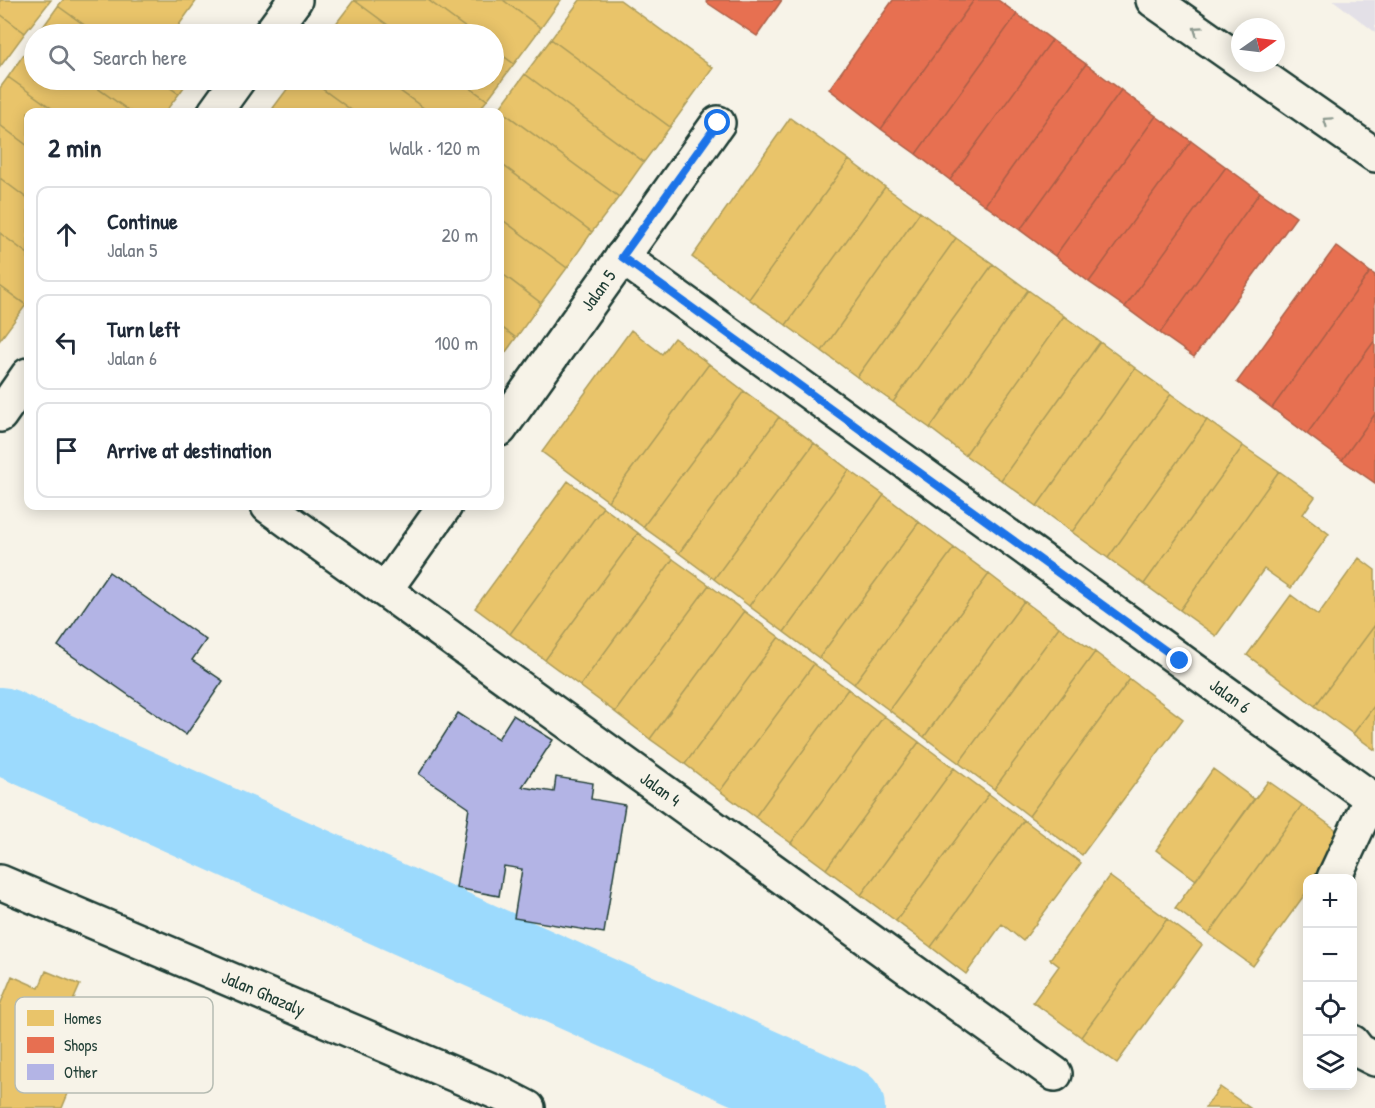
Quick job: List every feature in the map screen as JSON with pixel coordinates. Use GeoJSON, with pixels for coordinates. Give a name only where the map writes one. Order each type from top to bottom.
{"type":"FeatureCollection","features":[{"type":"Feature","properties":{"kind":"street"},"geometry":{"type":"LineString","coordinates":[[1153,0],[1231,54]]}},
{"type":"Feature","properties":{"kind":"street"},"geometry":{"type":"LineString","coordinates":[[1256,72],[1375,155]]}},
{"type":"Feature","properties":{"kind":"street"},"geometry":{"type":"LineString","coordinates":[[218,108],[231,90]]}},
{"type":"Feature","properties":{"kind":"street","name":"Jalan 5"},"geometry":{"type":"LineString","coordinates":[[504,423],[718,123]]}},
{"type":"Feature","properties":{"kind":"street","name":"Jalan 6"},"geometry":{"type":"LineString","coordinates":[[622,257],[1371,798],[1336,874]]}},
{"type":"Feature","properties":{"kind":"street"},"geometry":{"type":"LineString","coordinates":[[0,415],[24,381]]}},
{"type":"Feature","properties":{"kind":"street","name":"Jalan 4"},"geometry":{"type":"LineString","coordinates":[[274,510],[1055,1074]]}},
{"type":"Feature","properties":{"kind":"street"},"geometry":{"type":"LineString","coordinates":[[385,590],[442,510]]}},
{"type":"Feature","properties":{"kind":"street","name":"Jalan Ghazaly"},"geometry":{"type":"LineString","coordinates":[[0,882],[482,1086],[528,1108]]}},
{"type":"Feature","properties":{"kind":"street"},"geometry":{"type":"LineString","coordinates":[[1357,1048],[1375,1059]]}},
{"type":"Feature","properties":{"kind":"shaded area"},"geometry":{"type":"Polygon","coordinates":[[[1333,0],[1375,0],[1375,32],[1333,0]]]}},
{"type":"Feature","properties":{"kind":"building: Homes"},"geometry":{"type":"Polygon","coordinates":[[[0,0],[51,0],[32,24],[24,24],[24,32],[0,14],[0,0]]]}},
{"type":"Feature","properties":{"kind":"building: Homes"},"geometry":{"type":"Polygon","coordinates":[[[63,0],[197,0],[180,24],[83,24],[58,6],[63,0]]]}},
{"type":"Feature","properties":{"kind":"building: Homes"},"geometry":{"type":"Polygon","coordinates":[[[354,0],[386,24],[336,24],[354,0]]]}},
{"type":"Feature","properties":{"kind":"building: Homes"},"geometry":{"type":"Polygon","coordinates":[[[354,0],[428,0],[460,24],[386,24],[354,0]]]}},
{"type":"Feature","properties":{"kind":"building: Homes"},"geometry":{"type":"Polygon","coordinates":[[[428,0],[503,0],[541,28],[514,64],[504,56],[504,24],[460,24],[428,0]]]}},
{"type":"Feature","properties":{"kind":"building: Homes"},"geometry":{"type":"Polygon","coordinates":[[[503,0],[561,0],[541,28],[503,0]]]}},
{"type":"Feature","properties":{"kind":"building: Homes"},"geometry":{"type":"Polygon","coordinates":[[[580,0],[620,0],[713,68],[670,127],[551,39],[580,0]]]}},
{"type":"Feature","properties":{"kind":"building: Homes"},"geometry":{"type":"Polygon","coordinates":[[[58,6],[83,24],[45,24],[58,6]]]}},
{"type":"Feature","properties":{"kind":"building: Homes"},"geometry":{"type":"Polygon","coordinates":[[[0,14],[24,34],[0,67],[0,14]]]}},
{"type":"Feature","properties":{"kind":"building: Homes"},"geometry":{"type":"Polygon","coordinates":[[[551,39],[670,127],[644,162],[525,74],[551,39]]]}},
{"type":"Feature","properties":{"kind":"building: Homes"},"geometry":{"type":"Polygon","coordinates":[[[24,54],[24,88],[8,77],[24,54]]]}},
{"type":"Feature","properties":{"kind":"building: Homes"},"geometry":{"type":"Polygon","coordinates":[[[504,56],[514,64],[504,77],[504,56]]]}},
{"type":"Feature","properties":{"kind":"building: Homes"},"geometry":{"type":"Polygon","coordinates":[[[525,74],[644,162],[619,197],[504,113],[504,108],[500,108],[525,74]]]}},
{"type":"Feature","properties":{"kind":"building: Homes"},"geometry":{"type":"Polygon","coordinates":[[[8,77],[51,108],[24,108],[24,143],[0,125],[0,88],[8,77]]]}},
{"type":"Feature","properties":{"kind":"building: Homes"},"geometry":{"type":"Polygon","coordinates":[[[26,90],[100,90],[125,108],[51,108],[26,90]]]}},
{"type":"Feature","properties":{"kind":"building: Homes"},"geometry":{"type":"Polygon","coordinates":[[[100,90],[173,90],[179,94],[168,108],[125,108],[100,90]]]}},
{"type":"Feature","properties":{"kind":"building: Homes"},"geometry":{"type":"Polygon","coordinates":[[[286,90],[324,90],[348,108],[273,108],[286,90]]]}},
{"type":"Feature","properties":{"kind":"building: Homes"},"geometry":{"type":"Polygon","coordinates":[[[324,90],[399,90],[424,108],[348,108],[324,90]]]}},
{"type":"Feature","properties":{"kind":"building: Homes"},"geometry":{"type":"Polygon","coordinates":[[[399,90],[473,90],[487,100],[481,108],[424,108],[399,90]]]}},
{"type":"Feature","properties":{"kind":"building: Homes"},"geometry":{"type":"Polygon","coordinates":[[[473,90],[494,90],[487,100],[473,90]]]}},
{"type":"Feature","properties":{"kind":"building: Homes"},"geometry":{"type":"Polygon","coordinates":[[[504,113],[619,197],[592,232],[504,166],[504,113]]]}},
{"type":"Feature","properties":{"kind":"building: Homes"},"geometry":{"type":"Polygon","coordinates":[[[790,118],[849,160],[749,299],[692,257],[790,118]]]}},
{"type":"Feature","properties":{"kind":"building: Homes"},"geometry":{"type":"Polygon","coordinates":[[[0,125],[24,143],[24,196],[0,178],[0,125]]]}},
{"type":"Feature","properties":{"kind":"building: Homes"},"geometry":{"type":"Polygon","coordinates":[[[849,160],[885,187],[786,325],[749,299],[849,160]]]}},
{"type":"Feature","properties":{"kind":"building: Homes"},"geometry":{"type":"Polygon","coordinates":[[[504,166],[592,232],[567,268],[504,221],[504,166]]]}},
{"type":"Feature","properties":{"kind":"building: Homes"},"geometry":{"type":"Polygon","coordinates":[[[0,178],[24,196],[24,251],[0,233],[0,178]]]}},
{"type":"Feature","properties":{"kind":"building: Homes"},"geometry":{"type":"Polygon","coordinates":[[[885,187],[920,212],[822,351],[786,325],[885,187]]]}},
{"type":"Feature","properties":{"kind":"building: Homes"},"geometry":{"type":"Polygon","coordinates":[[[920,212],[956,238],[857,377],[822,351],[920,212]]]}},
{"type":"Feature","properties":{"kind":"building: Homes"},"geometry":{"type":"Polygon","coordinates":[[[504,221],[567,268],[541,303],[504,275],[504,221]]]}},
{"type":"Feature","properties":{"kind":"building: Homes"},"geometry":{"type":"Polygon","coordinates":[[[0,233],[24,251],[24,304],[0,286],[0,233]]]}},
{"type":"Feature","properties":{"kind":"building: Homes"},"geometry":{"type":"Polygon","coordinates":[[[956,238],[993,264],[893,402],[857,377],[956,238]]]}},
{"type":"Feature","properties":{"kind":"building: Homes"},"geometry":{"type":"Polygon","coordinates":[[[993,264],[1028,290],[930,428],[893,402],[993,264]]]}},
{"type":"Feature","properties":{"kind":"building: Homes"},"geometry":{"type":"Polygon","coordinates":[[[504,275],[541,303],[516,338],[504,329],[504,275]]]}},
{"type":"Feature","properties":{"kind":"building: Homes"},"geometry":{"type":"Polygon","coordinates":[[[0,286],[24,304],[24,308],[0,340],[0,286]]]}},
{"type":"Feature","properties":{"kind":"building: Homes"},"geometry":{"type":"Polygon","coordinates":[[[1028,290],[1064,316],[965,455],[930,428],[1028,290]]]}},
{"type":"Feature","properties":{"kind":"building: Homes"},"geometry":{"type":"Polygon","coordinates":[[[1064,316],[1100,342],[1001,480],[965,455],[1064,316]]]}},
{"type":"Feature","properties":{"kind":"building: Homes"},"geometry":{"type":"Polygon","coordinates":[[[504,329],[516,338],[504,354],[504,329]]]}},
{"type":"Feature","properties":{"kind":"building: Homes"},"geometry":{"type":"Polygon","coordinates":[[[631,330],[662,354],[674,338],[709,364],[608,501],[542,452],[631,330]]]}},
{"type":"Feature","properties":{"kind":"building: Homes"},"geometry":{"type":"Polygon","coordinates":[[[1100,342],[1135,368],[1037,506],[1001,480],[1100,342]]]}},
{"type":"Feature","properties":{"kind":"building: Homes"},"geometry":{"type":"Polygon","coordinates":[[[709,364],[744,391],[643,527],[608,501],[709,364]]]}},
{"type":"Feature","properties":{"kind":"building: Homes"},"geometry":{"type":"Polygon","coordinates":[[[1135,368],[1171,394],[1072,532],[1037,506],[1135,368]]]}},
{"type":"Feature","properties":{"kind":"building: Homes"},"geometry":{"type":"Polygon","coordinates":[[[744,391],[779,417],[679,553],[643,527],[744,391]]]}},
{"type":"Feature","properties":{"kind":"building: Homes"},"geometry":{"type":"Polygon","coordinates":[[[1171,394],[1207,420],[1108,558],[1072,532],[1171,394]]]}},
{"type":"Feature","properties":{"kind":"building: Homes"},"geometry":{"type":"Polygon","coordinates":[[[779,417],[814,443],[714,579],[679,553],[779,417]]]}},
{"type":"Feature","properties":{"kind":"building: Homes"},"geometry":{"type":"Polygon","coordinates":[[[1207,420],[1243,446],[1144,584],[1108,558],[1207,420]]]}},
{"type":"Feature","properties":{"kind":"building: Homes"},"geometry":{"type":"Polygon","coordinates":[[[814,443],[849,470],[749,606],[714,579],[814,443]]]}},
{"type":"Feature","properties":{"kind":"building: Homes"},"geometry":{"type":"Polygon","coordinates":[[[1243,446],[1279,471],[1180,610],[1144,584],[1243,446]]]}},
{"type":"Feature","properties":{"kind":"building: Homes"},"geometry":{"type":"Polygon","coordinates":[[[849,470],[884,495],[784,632],[749,606],[849,470]]]}},
{"type":"Feature","properties":{"kind":"building: Homes"},"geometry":{"type":"Polygon","coordinates":[[[1279,471],[1315,497],[1303,514],[1329,534],[1291,588],[1264,569],[1216,636],[1180,610],[1279,471]]]}},
{"type":"Feature","properties":{"kind":"building: Homes"},"geometry":{"type":"Polygon","coordinates":[[[568,481],[603,507],[510,634],[475,608],[568,481]]]}},
{"type":"Feature","properties":{"kind":"building: Homes"},"geometry":{"type":"Polygon","coordinates":[[[884,495],[919,522],[819,658],[784,632],[884,495]]]}},
{"type":"Feature","properties":{"kind":"building: Homes"},"geometry":{"type":"Polygon","coordinates":[[[603,507],[638,533],[545,660],[510,634],[603,507]]]}},
{"type":"Feature","properties":{"kind":"building: Homes"},"geometry":{"type":"Polygon","coordinates":[[[919,522],[954,548],[854,684],[819,658],[919,522]]]}},
{"type":"Feature","properties":{"kind":"building: Homes"},"geometry":{"type":"Polygon","coordinates":[[[638,533],[673,559],[580,686],[545,660],[638,533]]]}},
{"type":"Feature","properties":{"kind":"building: Homes"},"geometry":{"type":"Polygon","coordinates":[[[954,548],[989,574],[889,710],[854,684],[954,548]]]}},
{"type":"Feature","properties":{"kind":"building: Homes"},"geometry":{"type":"Polygon","coordinates":[[[1359,558],[1375,570],[1375,625],[1315,706],[1247,655],[1291,595],[1318,615],[1359,558]]]}},
{"type":"Feature","properties":{"kind":"building: Homes"},"geometry":{"type":"Polygon","coordinates":[[[673,559],[709,585],[615,712],[580,686],[673,559]]]}},
{"type":"Feature","properties":{"kind":"building: Homes"},"geometry":{"type":"Polygon","coordinates":[[[989,574],[1024,601],[924,737],[889,710],[989,574]]]}},
{"type":"Feature","properties":{"kind":"building: Homes"},"geometry":{"type":"Polygon","coordinates":[[[709,585],[744,611],[650,739],[615,712],[709,585]]]}},
{"type":"Feature","properties":{"kind":"building: Homes"},"geometry":{"type":"Polygon","coordinates":[[[1024,601],[1059,627],[959,763],[924,737],[1024,601]]]}},
{"type":"Feature","properties":{"kind":"building: Homes"},"geometry":{"type":"Polygon","coordinates":[[[744,611],[779,637],[685,764],[650,739],[744,611]]]}},
{"type":"Feature","properties":{"kind":"building: Homes"},"geometry":{"type":"Polygon","coordinates":[[[1375,625],[1375,705],[1353,734],[1315,706],[1375,625]]]}},
{"type":"Feature","properties":{"kind":"building: Homes"},"geometry":{"type":"Polygon","coordinates":[[[1059,627],[1095,652],[994,789],[959,763],[1059,627]]]}},
{"type":"Feature","properties":{"kind":"building: Homes"},"geometry":{"type":"Polygon","coordinates":[[[779,637],[814,664],[720,791],[685,764],[779,637]]]}},
{"type":"Feature","properties":{"kind":"building: Homes"},"geometry":{"type":"Polygon","coordinates":[[[1095,652],[1130,679],[1029,816],[994,789],[1095,652]]]}},
{"type":"Feature","properties":{"kind":"building: Homes"},"geometry":{"type":"Polygon","coordinates":[[[814,664],[848,689],[755,817],[720,791],[814,664]]]}},
{"type":"Feature","properties":{"kind":"building: Homes"},"geometry":{"type":"Polygon","coordinates":[[[1130,679],[1183,719],[1082,855],[1029,816],[1130,679]]]}},
{"type":"Feature","properties":{"kind":"building: Homes"},"geometry":{"type":"Polygon","coordinates":[[[848,689],[884,716],[791,843],[755,817],[848,689]]]}},
{"type":"Feature","properties":{"kind":"building: Homes"},"geometry":{"type":"Polygon","coordinates":[[[1375,705],[1375,750],[1353,734],[1375,705]]]}},
{"type":"Feature","properties":{"kind":"building: Homes"},"geometry":{"type":"Polygon","coordinates":[[[884,716],[919,742],[826,869],[791,843],[884,716]]]}},
{"type":"Feature","properties":{"kind":"building: Homes"},"geometry":{"type":"Polygon","coordinates":[[[919,742],[954,768],[861,895],[826,869],[919,742]]]}},
{"type":"Feature","properties":{"kind":"building: Homes"},"geometry":{"type":"Polygon","coordinates":[[[954,768],[989,794],[896,921],[861,895],[954,768]]]}},
{"type":"Feature","properties":{"kind":"building: Homes"},"geometry":{"type":"Polygon","coordinates":[[[1213,769],[1254,799],[1196,880],[1156,850],[1213,769]]]}},
{"type":"Feature","properties":{"kind":"building: Homes"},"geometry":{"type":"Polygon","coordinates":[[[1268,781],[1302,805],[1209,934],[1175,908],[1268,781]]]}},
{"type":"Feature","properties":{"kind":"building: Homes"},"geometry":{"type":"Polygon","coordinates":[[[989,794],[1024,820],[931,947],[896,921],[989,794]]]}},
{"type":"Feature","properties":{"kind":"building: Homes"},"geometry":{"type":"Polygon","coordinates":[[[1302,805],[1346,837],[1319,874],[1303,874],[1303,897],[1253,966],[1209,934],[1302,805]]]}},
{"type":"Feature","properties":{"kind":"building: Homes"},"geometry":{"type":"Polygon","coordinates":[[[1024,820],[1081,863],[1023,941],[1002,924],[966,974],[931,947],[1024,820]]]}},
{"type":"Feature","properties":{"kind":"building: Homes"},"geometry":{"type":"Polygon","coordinates":[[[1109,876],[1167,919],[1081,1037],[1033,1002],[1059,966],[1050,959],[1109,876]]]}},
{"type":"Feature","properties":{"kind":"building: Homes"},"geometry":{"type":"Polygon","coordinates":[[[1167,919],[1202,945],[1117,1063],[1081,1037],[1167,919]]]}},
{"type":"Feature","properties":{"kind":"building: Homes"},"geometry":{"type":"Polygon","coordinates":[[[46,971],[80,985],[75,997],[15,997],[15,1093],[68,1093],[62,1108],[0,1108],[0,1005],[12,976],[39,988],[46,971]]]}},
{"type":"Feature","properties":{"kind":"building: Homes"},"geometry":{"type":"Polygon","coordinates":[[[1220,1087],[1250,1108],[1205,1108],[1220,1087]]]}},
{"type":"Feature","properties":{"kind":"building: Shops"},"geometry":{"type":"Polygon","coordinates":[[[708,0],[782,0],[757,36],[706,2],[708,0]]]}},
{"type":"Feature","properties":{"kind":"building: Shops"},"geometry":{"type":"Polygon","coordinates":[[[893,0],[974,0],[881,129],[829,89],[893,0]]]}},
{"type":"Feature","properties":{"kind":"building: Shops"},"geometry":{"type":"Polygon","coordinates":[[[974,0],[998,0],[1017,14],[916,154],[881,129],[974,0]]]}},
{"type":"Feature","properties":{"kind":"building: Shops"},"geometry":{"type":"Polygon","coordinates":[[[1017,14],[1052,40],[950,180],[916,154],[1017,14]]]}},
{"type":"Feature","properties":{"kind":"building: Shops"},"geometry":{"type":"Polygon","coordinates":[[[1052,40],[1086,64],[985,205],[950,180],[1052,40]]]}},
{"type":"Feature","properties":{"kind":"building: Shops"},"geometry":{"type":"Polygon","coordinates":[[[1086,64],[1121,90],[1020,230],[985,205],[1086,64]]]}},
{"type":"Feature","properties":{"kind":"building: Shops"},"geometry":{"type":"Polygon","coordinates":[[[1121,90],[1156,116],[1055,256],[1020,230],[1121,90]]]}},
{"type":"Feature","properties":{"kind":"building: Shops"},"geometry":{"type":"Polygon","coordinates":[[[1156,116],[1191,141],[1089,282],[1055,256],[1156,116]]]}},
{"type":"Feature","properties":{"kind":"building: Shops"},"geometry":{"type":"Polygon","coordinates":[[[1191,141],[1226,167],[1125,307],[1089,282],[1191,141]]]}},
{"type":"Feature","properties":{"kind":"building: Shops"},"geometry":{"type":"Polygon","coordinates":[[[1226,167],[1260,192],[1160,333],[1125,307],[1226,167]]]}},
{"type":"Feature","properties":{"kind":"building: Shops"},"geometry":{"type":"Polygon","coordinates":[[[1260,192],[1296,217],[1194,357],[1160,333],[1260,192]]]}},
{"type":"Feature","properties":{"kind":"building: Shops"},"geometry":{"type":"Polygon","coordinates":[[[1336,246],[1370,272],[1272,408],[1237,382],[1336,246]]]}},
{"type":"Feature","properties":{"kind":"building: Shops"},"geometry":{"type":"Polygon","coordinates":[[[1370,272],[1375,275],[1375,340],[1307,434],[1272,408],[1370,272]]]}},
{"type":"Feature","properties":{"kind":"building: Shops"},"geometry":{"type":"Polygon","coordinates":[[[1375,340],[1375,414],[1342,460],[1307,434],[1375,340]]]}},
{"type":"Feature","properties":{"kind":"building: Shops"},"geometry":{"type":"Polygon","coordinates":[[[1375,414],[1375,483],[1342,460],[1375,414]]]}},
{"type":"Feature","properties":{"kind":"building: Other"},"geometry":{"type":"Polygon","coordinates":[[[109,572],[206,640],[192,660],[223,681],[186,735],[58,646],[109,572]]]}},
{"type":"Feature","properties":{"kind":"building: Other"},"geometry":{"type":"Polygon","coordinates":[[[458,713],[498,739],[513,715],[553,740],[522,787],[554,792],[556,777],[593,783],[591,799],[625,805],[604,933],[514,918],[522,869],[504,866],[499,896],[456,888],[469,808],[419,774],[458,713]]]}},
{"type":"Feature","properties":{"kind":"waterway"},"geometry":{"type":"LineString","coordinates":[[0,730],[842,1108]]}},
{"type":"Feature","properties":{"kind":"route"},"geometry":{"type":"LineString","coordinates":[[718,123],[622,257],[1180,661]]}}]}
